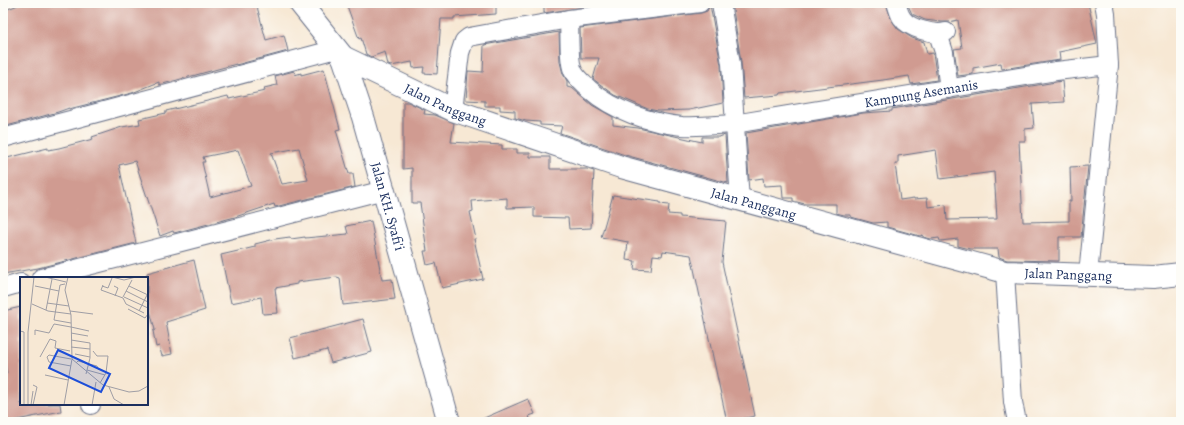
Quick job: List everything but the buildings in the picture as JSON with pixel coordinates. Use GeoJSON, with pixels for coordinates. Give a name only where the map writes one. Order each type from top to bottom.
{"type":"FeatureCollection","features":[{"type":"Feature","properties":{"kind":"main road","name":"Jalan KH. Syafi'i"},"geometry":{"type":"LineString","coordinates":[[300,3],[339,53],[363,117],[449,422]]}},
{"type":"Feature","properties":{"kind":"main road","name":"Jalan Panggang"},"geometry":{"type":"LineString","coordinates":[[339,53],[453,110],[621,167],[740,201],[1006,272],[1153,277],[1181,274]]}},
{"type":"Feature","properties":{"kind":"street"},"geometry":{"type":"LineString","coordinates":[[453,110],[460,53],[464,41],[469,37],[569,19],[700,3]]}},
{"type":"Feature","properties":{"kind":"street"},"geometry":{"type":"LineString","coordinates":[[721,3],[730,64],[740,201]]}},
{"type":"Feature","properties":{"kind":"street"},"geometry":{"type":"LineString","coordinates":[[896,3],[905,22],[922,30],[942,33],[949,89]]}},
{"type":"Feature","properties":{"kind":"street"},"geometry":{"type":"LineString","coordinates":[[1088,275],[1110,65],[1104,3]]}},
{"type":"Feature","properties":{"kind":"street","name":"Kampung Asemanis"},"geometry":{"type":"LineString","coordinates":[[569,19],[572,70],[576,76],[599,98],[614,106],[653,121],[683,126],[734,124],[1056,71],[1110,65]]}},
{"type":"Feature","properties":{"kind":"street"},"geometry":{"type":"LineString","coordinates":[[3,138],[339,53]]}},
{"type":"Feature","properties":{"kind":"street"},"geometry":{"type":"LineString","coordinates":[[47,277],[62,275],[384,190]]}},
{"type":"Feature","properties":{"kind":"street"},"geometry":{"type":"LineString","coordinates":[[1006,272],[1013,402],[1018,422]]}},
{"type":"Feature","properties":{"kind":"street"},"geometry":{"type":"LineString","coordinates":[[3,288],[20,283]]}}]}
